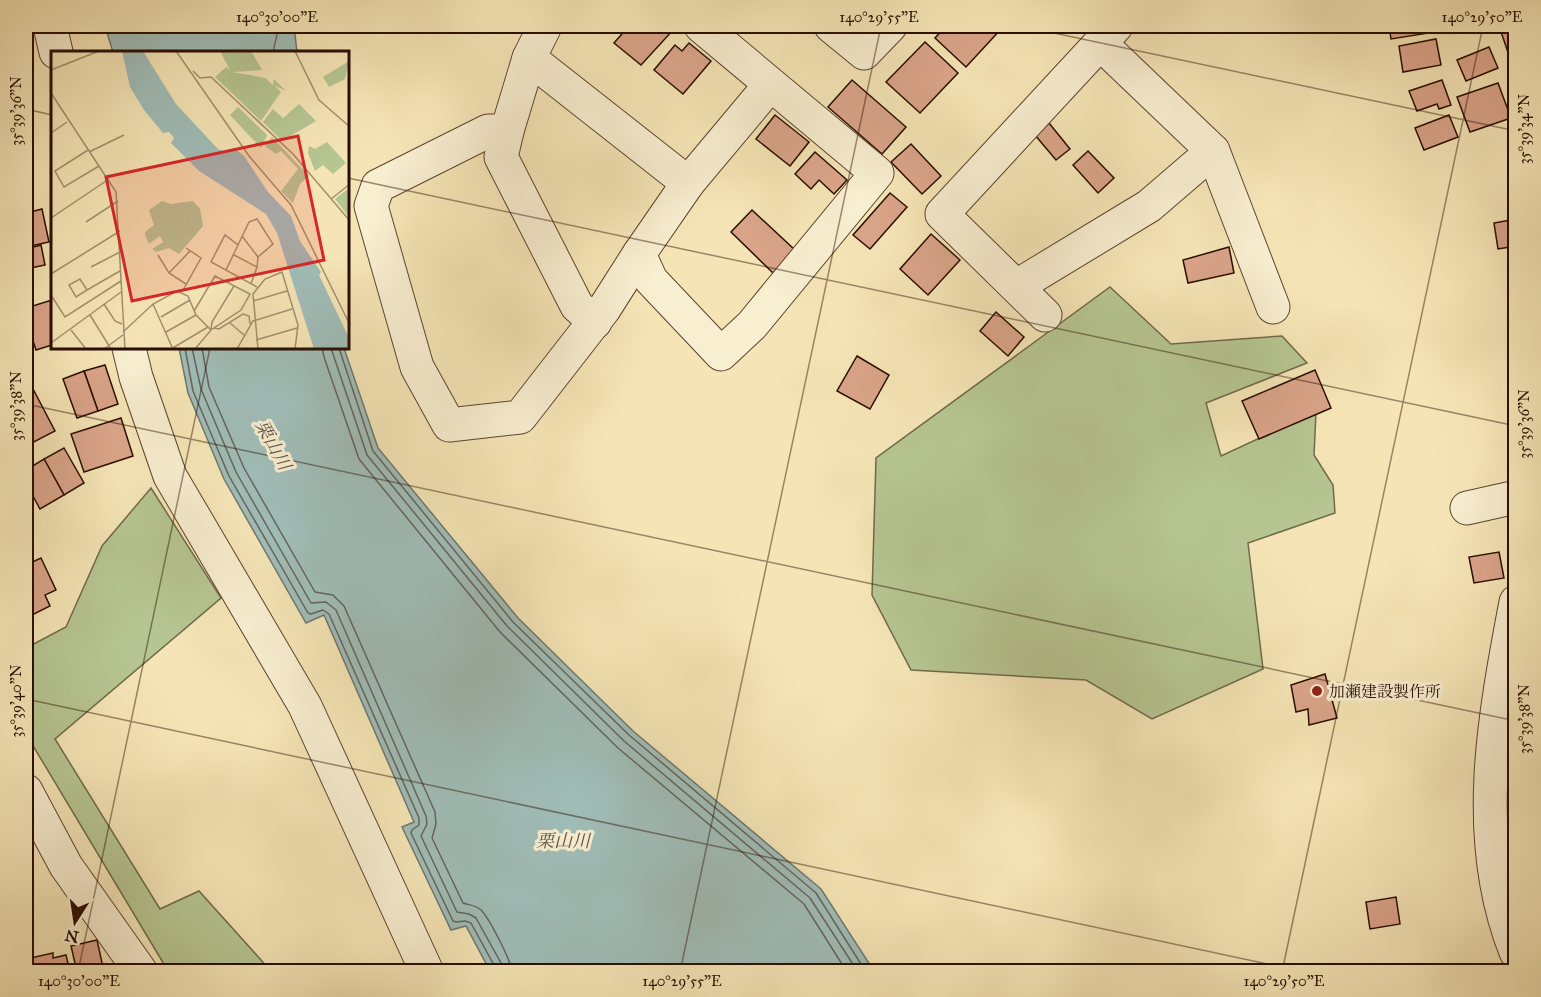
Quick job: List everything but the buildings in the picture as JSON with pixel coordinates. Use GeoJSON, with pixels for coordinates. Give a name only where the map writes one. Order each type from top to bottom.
{"type":"FeatureCollection","features":[{"type":"Feature","properties":{"kind":"street"},"geometry":{"type":"LineString","coordinates":[[50,26],[56,51]]}},
{"type":"Feature","properties":{"kind":"street"},"geometry":{"type":"LineString","coordinates":[[545,26],[529,58],[501,157],[577,306],[595,321]]}},
{"type":"Feature","properties":{"kind":"street"},"geometry":{"type":"LineString","coordinates":[[639,254],[651,280],[721,354],[752,325],[877,173],[702,26]]}},
{"type":"Feature","properties":{"kind":"street"},"geometry":{"type":"LineString","coordinates":[[831,26],[864,53],[890,26]]}},
{"type":"Feature","properties":{"kind":"street"},"geometry":{"type":"LineString","coordinates":[[1045,315],[942,214],[1108,35],[1213,151],[1273,307]]}},
{"type":"Feature","properties":{"kind":"street"},"geometry":{"type":"LineString","coordinates":[[529,58],[688,183]]}},
{"type":"Feature","properties":{"kind":"street"},"geometry":{"type":"LineString","coordinates":[[507,131],[488,131],[378,186],[371,206],[417,367],[449,425],[520,417],[595,321],[688,183],[770,85]]}},
{"type":"Feature","properties":{"kind":"street"},"geometry":{"type":"LineString","coordinates":[[1017,286],[1149,206],[1213,151]]}},
{"type":"Feature","properties":{"kind":"street"},"geometry":{"type":"LineString","coordinates":[[129,350],[136,377],[170,476],[305,706],[427,972]]}},
{"type":"Feature","properties":{"kind":"street"},"geometry":{"type":"LineString","coordinates":[[1467,508],[1515,497]]}},
{"type":"Feature","properties":{"kind":"street"},"geometry":{"type":"LineString","coordinates":[[1515,602],[1496,704],[1502,787],[1492,865],[1507,930],[1515,952]]}},
{"type":"Feature","properties":{"kind":"street"},"geometry":{"type":"LineString","coordinates":[[26,791],[66,866],[141,972]]}},
{"type":"Feature","properties":{"kind":"green space"},"geometry":{"type":"Polygon","coordinates":[[[1110,287],[1171,344],[1282,336],[1307,363],[1206,403],[1221,456],[1316,412],[1314,455],[1333,485],[1335,513],[1248,543],[1263,669],[1152,719],[1086,680],[911,670],[872,595],[876,458],[1110,287]]]}},
{"type":"Feature","properties":{"kind":"green space"},"geometry":{"type":"Polygon","coordinates":[[[151,488],[221,598],[55,739],[160,909],[199,891],[270,970],[268,971],[168,971],[26,734],[26,648],[66,627],[102,546],[151,488]]]}},
{"type":"Feature","properties":{"kind":"water"},"geometry":{"type":"Polygon","coordinates":[[[105,26],[294,26],[297,51],[113,51],[105,26]]]}},
{"type":"Feature","properties":{"kind":"water","name":"栗山川"},"geometry":{"type":"Polygon","coordinates":[[[179,350],[345,350],[378,448],[518,618],[633,731],[821,889],[874,971],[490,971],[466,926],[451,930],[402,827],[414,822],[324,615],[306,623],[224,479],[188,393],[179,350]]]}},
{"type":"Feature","properties":{"kind":"place","name":"加瀬建設製作所"},"geometry":{"type":"Point","coordinates":[1317,691]}}]}
